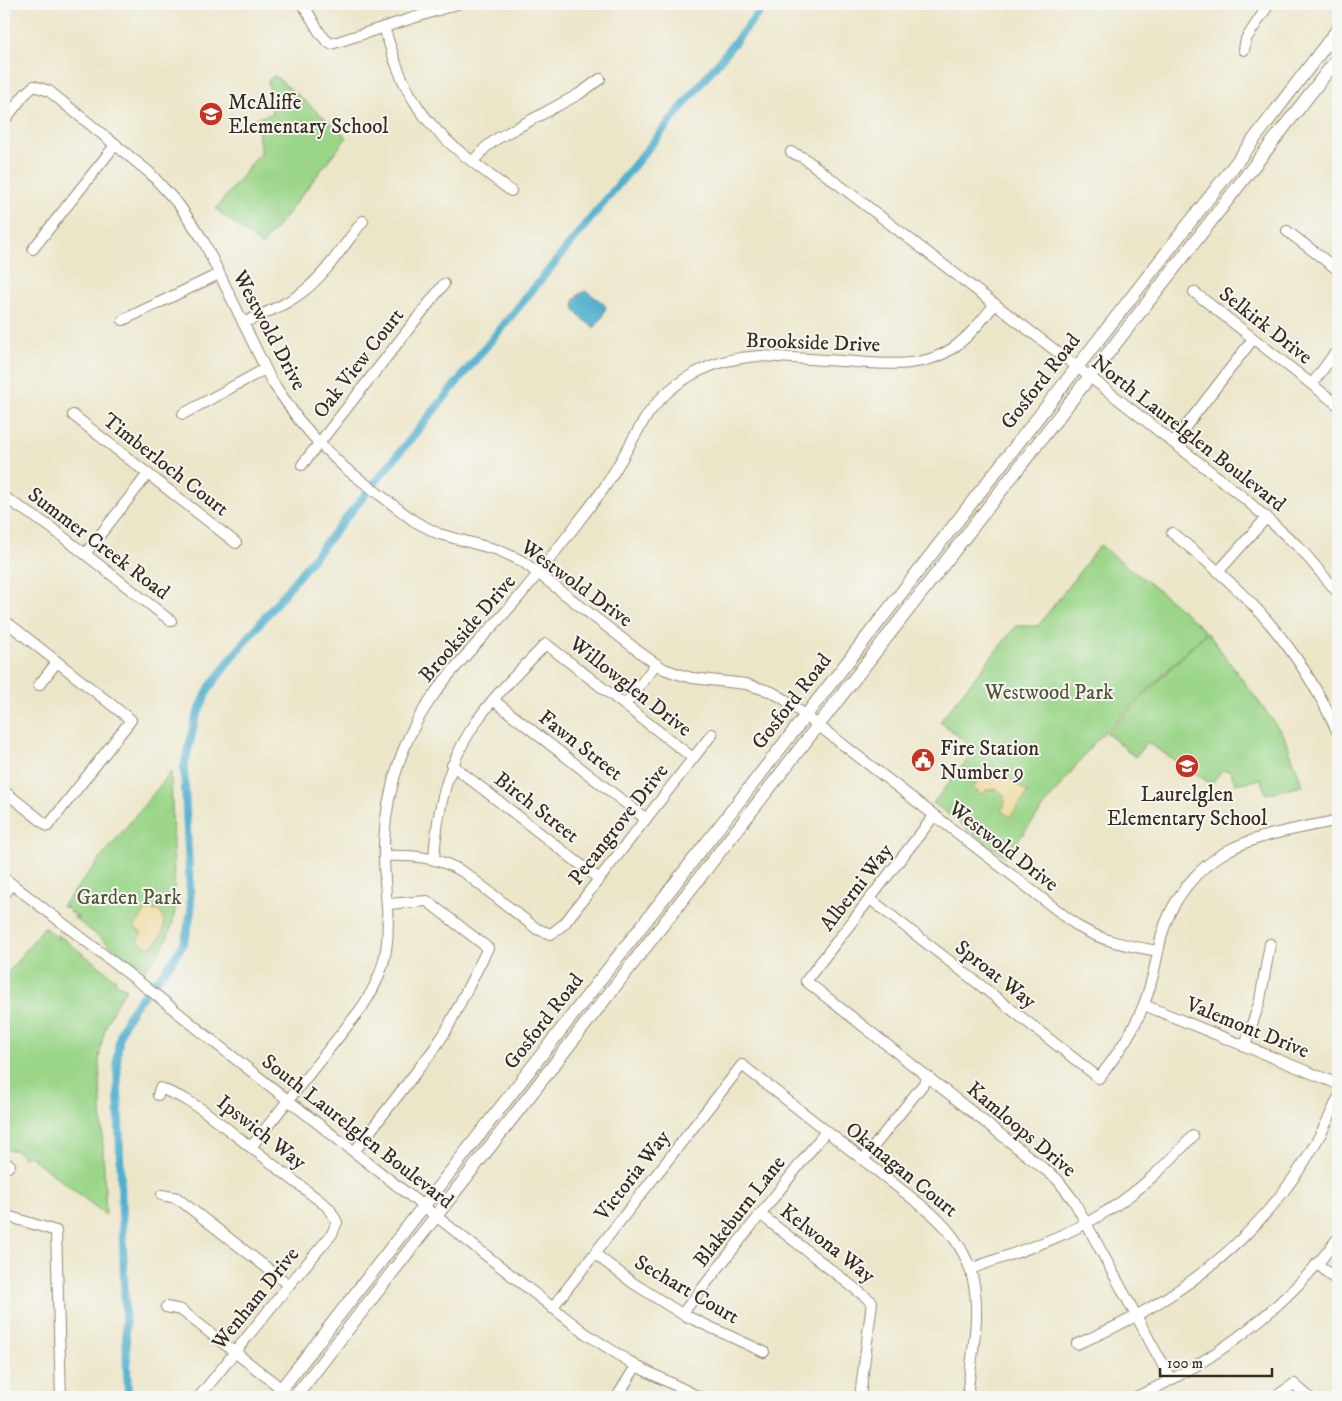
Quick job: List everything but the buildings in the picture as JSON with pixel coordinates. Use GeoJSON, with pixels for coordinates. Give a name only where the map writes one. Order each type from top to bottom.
{"type":"FeatureCollection","features":[{"type":"Feature","properties":{"kind":"main road","name":"Gosford Road"},"geometry":{"type":"LineString","coordinates":[[278,1393],[1338,29]]}},
{"type":"Feature","properties":{"kind":"main road","name":"Gosford Road"},"geometry":{"type":"LineString","coordinates":[[295,1397],[1338,58]]}},
{"type":"Feature","properties":{"kind":"street"},"geometry":{"type":"LineString","coordinates":[[302,4],[312,17],[322,38],[331,44],[384,27],[434,7],[457,4]]}},
{"type":"Feature","properties":{"kind":"street"},"geometry":{"type":"LineString","coordinates":[[1244,50],[1246,39],[1266,7],[1254,4]]}},
{"type":"Feature","properties":{"kind":"street"},"geometry":{"type":"LineString","coordinates":[[384,27],[398,68],[413,101],[435,129],[511,191]]}},
{"type":"Feature","properties":{"kind":"street"},"geometry":{"type":"LineString","coordinates":[[473,161],[486,147],[498,138],[579,94],[600,79]]}},
{"type":"Feature","properties":{"kind":"street","name":"Westwold Drive"},"geometry":{"type":"LineString","coordinates":[[4,121],[25,94],[34,86],[41,87],[49,91],[150,173],[179,205],[203,240],[266,369],[284,400],[319,443],[346,468],[414,521],[428,529],[509,555],[538,574],[656,664],[692,678],[758,687],[784,699],[1079,927],[1107,941],[1158,950]]}},
{"type":"Feature","properties":{"kind":"street"},"geometry":{"type":"LineString","coordinates":[[33,250],[116,144]]}},
{"type":"Feature","properties":{"kind":"street","name":"North Laurelglen Boulevard"},"geometry":{"type":"LineString","coordinates":[[791,152],[804,158],[995,304],[1267,517],[1300,548],[1338,593]]}},
{"type":"Feature","properties":{"kind":"street"},"geometry":{"type":"LineString","coordinates":[[243,323],[285,303],[306,290],[317,280],[363,221]]}},
{"type":"Feature","properties":{"kind":"street"},"geometry":{"type":"LineString","coordinates":[[1288,231],[1336,264]]}},
{"type":"Feature","properties":{"kind":"street"},"geometry":{"type":"LineString","coordinates":[[123,320],[219,274]]}},
{"type":"Feature","properties":{"kind":"street","name":"Oak View Court"},"geometry":{"type":"LineString","coordinates":[[302,465],[444,284]]}},
{"type":"Feature","properties":{"kind":"street","name":"Selkirk Drive"},"geometry":{"type":"LineString","coordinates":[[1194,292],[1338,405]]}},
{"type":"Feature","properties":{"kind":"street","name":"Brookside Drive"},"geometry":{"type":"LineString","coordinates":[[251,1147],[360,1010],[374,988],[385,957],[388,940],[388,904],[384,856],[386,818],[390,795],[403,749],[413,727],[430,698],[450,672],[538,574],[602,491],[651,410],[668,391],[688,376],[716,363],[747,357],[761,356],[896,364],[925,361],[952,349],[975,329],[995,304]]}},
{"type":"Feature","properties":{"kind":"street"},"geometry":{"type":"LineString","coordinates":[[1173,443],[1254,339]]}},
{"type":"Feature","properties":{"kind":"street"},"geometry":{"type":"LineString","coordinates":[[1312,384],[1338,349]]}},
{"type":"Feature","properties":{"kind":"street"},"geometry":{"type":"LineString","coordinates":[[183,414],[266,369]]}},
{"type":"Feature","properties":{"kind":"street","name":"Timberloch Court"},"geometry":{"type":"LineString","coordinates":[[73,415],[236,542]]}},
{"type":"Feature","properties":{"kind":"street"},"geometry":{"type":"LineString","coordinates":[[85,554],[148,474]]}},
{"type":"Feature","properties":{"kind":"street","name":"Summer Creek Road"},"geometry":{"type":"LineString","coordinates":[[4,496],[49,526],[171,621]]}},
{"type":"Feature","properties":{"kind":"street"},"geometry":{"type":"LineString","coordinates":[[1220,571],[1267,517]]}},
{"type":"Feature","properties":{"kind":"street"},"geometry":{"type":"LineString","coordinates":[[1172,533],[1220,571],[1259,610],[1294,654],[1320,695],[1338,733]]}},
{"type":"Feature","properties":{"kind":"street"},"geometry":{"type":"LineString","coordinates":[[4,620],[131,720],[48,826],[4,791]]}},
{"type":"Feature","properties":{"kind":"street","name":"Willowglen Drive"},"geometry":{"type":"LineString","coordinates":[[493,700],[546,644],[693,758]]}},
{"type":"Feature","properties":{"kind":"street"},"geometry":{"type":"LineString","coordinates":[[39,685],[57,662]]}},
{"type":"Feature","properties":{"kind":"street"},"geometry":{"type":"LineString","coordinates":[[625,705],[656,664]]}},
{"type":"Feature","properties":{"kind":"street"},"geometry":{"type":"LineString","coordinates":[[384,856],[408,855],[434,859],[441,801],[452,765],[468,734],[493,700]]}},
{"type":"Feature","properties":{"kind":"street","name":"Fawn Street"},"geometry":{"type":"LineString","coordinates":[[493,700],[646,819]]}},
{"type":"Feature","properties":{"kind":"street","name":"Pecangrove Drive"},"geometry":{"type":"LineString","coordinates":[[434,859],[465,873],[536,929],[551,934],[564,924],[712,734]]}},
{"type":"Feature","properties":{"kind":"street","name":"Birch Street"},"geometry":{"type":"LineString","coordinates":[[452,765],[599,879]]}},
{"type":"Feature","properties":{"kind":"street","name":"Alberni Way"},"geometry":{"type":"LineString","coordinates":[[806,981],[934,816]]}},
{"type":"Feature","properties":{"kind":"street"},"geometry":{"type":"LineString","coordinates":[[1144,1005],[1154,973],[1166,921],[1180,895],[1196,876],[1215,859],[1229,850],[1256,839],[1338,820]]}},
{"type":"Feature","properties":{"kind":"street"},"geometry":{"type":"LineString","coordinates":[[4,895],[8,881]]}},
{"type":"Feature","properties":{"kind":"street","name":"South Laurelglen Boulevard"},"geometry":{"type":"LineString","coordinates":[[8,881],[141,983],[552,1308],[591,1337],[636,1366],[699,1397]]}},
{"type":"Feature","properties":{"kind":"street","name":"Sproat Way"},"geometry":{"type":"LineString","coordinates":[[870,899],[1099,1078],[1125,1042],[1144,1005]]}},
{"type":"Feature","properties":{"kind":"street"},"geometry":{"type":"LineString","coordinates":[[354,1152],[446,1031],[488,948],[427,900],[388,904]]}},
{"type":"Feature","properties":{"kind":"street"},"geometry":{"type":"LineString","coordinates":[[1245,1046],[1260,1000],[1270,944]]}},
{"type":"Feature","properties":{"kind":"street","name":"Kamloops Drive"},"geometry":{"type":"LineString","coordinates":[[806,981],[1047,1170],[1066,1190],[1087,1224],[1171,1380]]}},
{"type":"Feature","properties":{"kind":"street","name":"Valemont Drive"},"geometry":{"type":"LineString","coordinates":[[1144,1005],[1338,1084]]}},
{"type":"Feature","properties":{"kind":"street","name":"Okanagan Court"},"geometry":{"type":"LineString","coordinates":[[742,1065],[940,1221],[959,1244],[970,1269],[977,1298],[977,1315],[968,1388],[970,1397]]}},
{"type":"Feature","properties":{"kind":"street","name":"Victoria Way"},"geometry":{"type":"LineString","coordinates":[[552,1308],[742,1065]]}},
{"type":"Feature","properties":{"kind":"street"},"geometry":{"type":"LineString","coordinates":[[863,1160],[929,1077]]}},
{"type":"Feature","properties":{"kind":"street","name":"Ipswich Way"},"geometry":{"type":"LineString","coordinates":[[158,1095],[160,1088],[185,1099],[203,1110],[329,1208],[337,1222]]}},
{"type":"Feature","properties":{"kind":"street"},"geometry":{"type":"LineString","coordinates":[[1077,1344],[1137,1317],[1191,1283],[1216,1263],[1250,1230],[1282,1194],[1305,1161],[1338,1098]]}},
{"type":"Feature","properties":{"kind":"street","name":"Blakeburn Lane"},"geometry":{"type":"LineString","coordinates":[[682,1314],[826,1131]]}},
{"type":"Feature","properties":{"kind":"street"},"geometry":{"type":"LineString","coordinates":[[970,1269],[1041,1244],[1087,1224],[1147,1182],[1193,1136]]}},
{"type":"Feature","properties":{"kind":"street"},"geometry":{"type":"LineString","coordinates":[[162,1195],[177,1198],[289,1285]]}},
{"type":"Feature","properties":{"kind":"street","name":"Kelwona Way"},"geometry":{"type":"LineString","coordinates":[[760,1214],[872,1302],[860,1397]]}},
{"type":"Feature","properties":{"kind":"street"},"geometry":{"type":"LineString","coordinates":[[4,1215],[56,1231],[61,1397]]}},
{"type":"Feature","properties":{"kind":"street","name":"Wenham Drive"},"geometry":{"type":"LineString","coordinates":[[199,1397],[332,1234],[337,1222]]}},
{"type":"Feature","properties":{"kind":"street"},"geometry":{"type":"LineString","coordinates":[[1136,1397],[1203,1362],[1255,1324],[1296,1286],[1338,1238]]}},
{"type":"Feature","properties":{"kind":"street","name":"Sechart Court"},"geometry":{"type":"LineString","coordinates":[[594,1254],[632,1283],[682,1314],[764,1352]]}},
{"type":"Feature","properties":{"kind":"street"},"geometry":{"type":"LineString","coordinates":[[1317,1264],[1338,1282]]}},
{"type":"Feature","properties":{"kind":"street"},"geometry":{"type":"LineString","coordinates":[[166,1306],[181,1310],[236,1353],[278,1393]]}},
{"type":"Feature","properties":{"kind":"street"},"geometry":{"type":"LineString","coordinates":[[617,1397],[636,1366]]}},
{"type":"Feature","properties":{"kind":"street"},"geometry":{"type":"LineString","coordinates":[[1275,1397],[1294,1384],[1309,1397]]}},
{"type":"Feature","properties":{"kind":"green space"},"geometry":{"type":"Polygon","coordinates":[[[274,75],[347,137],[262,246],[216,209],[261,152],[256,118],[272,114],[268,81],[274,75]]]}},
{"type":"Feature","properties":{"kind":"green space","name":"Westwood Park"},"geometry":{"type":"Polygon","coordinates":[[[1100,545],[1172,601],[1206,632],[1093,744],[1005,857],[933,803],[975,750],[940,721],[1016,626],[1038,626],[1100,545]]]}},
{"type":"Feature","properties":{"kind":"green space"},"geometry":{"type":"Polygon","coordinates":[[[1207,632],[1284,736],[1303,786],[1266,794],[1261,779],[1236,784],[1230,771],[1222,770],[1211,784],[1147,742],[1135,757],[1107,733],[1207,632]]]}},
{"type":"Feature","properties":{"kind":"green space","name":"Garden Park"},"geometry":{"type":"Polygon","coordinates":[[[171,772],[175,910],[169,935],[145,969],[134,960],[136,965],[73,917],[79,917],[70,912],[65,906],[64,908],[62,906],[171,772]]]}},
{"type":"Feature","properties":{"kind":"green space"},"geometry":{"type":"Polygon","coordinates":[[[44,927],[59,939],[57,934],[116,979],[113,980],[126,989],[115,1005],[108,1022],[102,1040],[99,1059],[106,1215],[28,1155],[24,1158],[16,1150],[4,1150],[4,978],[44,927]]]}},
{"type":"Feature","properties":{"kind":"sand"},"geometry":{"type":"Polygon","coordinates":[[[991,764],[1028,793],[1010,817],[1001,810],[1005,804],[1004,795],[997,789],[986,790],[982,795],[973,788],[991,764]]]}},
{"type":"Feature","properties":{"kind":"sand"},"geometry":{"type":"Polygon","coordinates":[[[149,910],[159,911],[164,921],[164,926],[161,936],[155,944],[147,947],[137,940],[142,933],[134,927],[145,912],[149,910]]]}},
{"type":"Feature","properties":{"kind":"water"},"geometry":{"type":"Polygon","coordinates":[[[586,291],[606,307],[602,318],[594,328],[577,313],[574,305],[576,297],[586,291]]]}},
{"type":"Feature","properties":{"kind":"waterway"},"geometry":{"type":"LineString","coordinates":[[128,1397],[117,1061],[121,1031],[129,1015],[178,953],[187,930],[191,911],[184,768],[195,720],[209,688],[766,4]]}},
{"type":"Feature","properties":{"kind":"place","name":"McAliffe Elementary School"},"geometry":{"type":"Point","coordinates":[211,114]}},
{"type":"Feature","properties":{"kind":"place","name":"Fire Station Number 9"},"geometry":{"type":"Point","coordinates":[923,760]}},
{"type":"Feature","properties":{"kind":"place","name":"Laurelglen Elementary School"},"geometry":{"type":"Point","coordinates":[1187,766]}}]}
